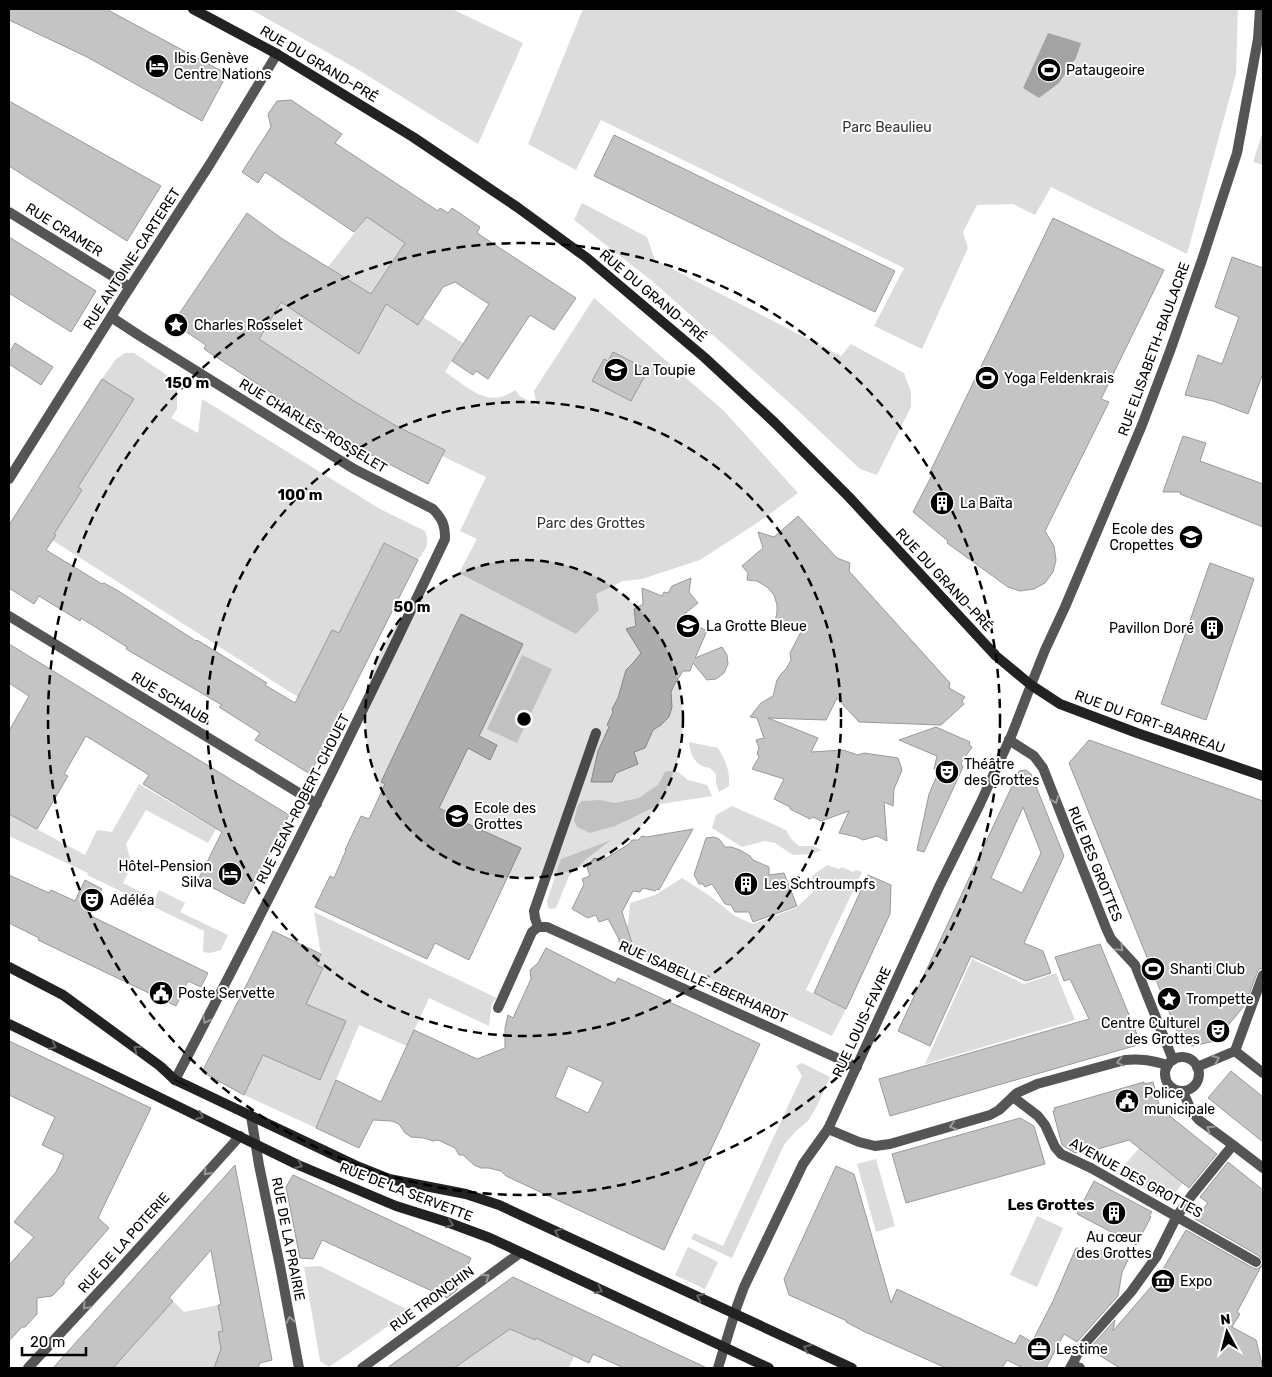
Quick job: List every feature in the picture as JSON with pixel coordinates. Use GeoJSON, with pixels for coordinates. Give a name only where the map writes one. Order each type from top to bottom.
{"type":"FeatureCollection","features":[{"type":"Feature","properties":{"kind":"main road","name":"RUE DU GRAND-PRÉ"},"geometry":{"type":"LineString","coordinates":[[193,9],[277,54],[413,137],[517,207],[586,258],[704,357],[815,462],[996,656],[1031,685]]}},
{"type":"Feature","properties":{"kind":"main road","name":"RUE DU FORT-BARREAU"},"geometry":{"type":"LineString","coordinates":[[1031,685],[1060,704],[1145,736],[1263,776]]}},
{"type":"Feature","properties":{"kind":"main road"},"geometry":{"type":"LineString","coordinates":[[9,968],[64,995],[160,1066],[175,1080]]}},
{"type":"Feature","properties":{"kind":"main road","name":"RUE DE LA SERVETTE"},"geometry":{"type":"LineString","coordinates":[[9,1024],[296,1164],[396,1206],[490,1238],[769,1368]]}},
{"type":"Feature","properties":{"kind":"main road","name":"RUE DE LA SERVETTE"},"geometry":{"type":"LineString","coordinates":[[175,1080],[372,1173],[389,1179],[466,1194],[499,1205],[852,1368]]}},
{"type":"Feature","properties":{"kind":"street","name":"RUE ELISABETH-BAULACRE"},"geometry":{"type":"LineString","coordinates":[[1031,685],[1142,426],[1174,342],[1202,260],[1237,153],[1260,40],[1260,9]]}},
{"type":"Feature","properties":{"kind":"street","name":"RUE ANTOINE-CARTERET"},"geometry":{"type":"LineString","coordinates":[[9,478],[210,164],[277,54]]}},
{"type":"Feature","properties":{"kind":"street","name":"RUE CRAMER"},"geometry":{"type":"LineString","coordinates":[[9,212],[130,287]]}},
{"type":"Feature","properties":{"kind":"street","name":"RUE CHARLES-ROSSELET"},"geometry":{"type":"LineString","coordinates":[[111,317],[354,469],[433,509],[442,518],[445,528]]}},
{"type":"Feature","properties":{"kind":"street","name":"RUE JEAN-ROBERT-CHOUET"},"geometry":{"type":"LineString","coordinates":[[175,1080],[317,804],[445,539],[445,528]]}},
{"type":"Feature","properties":{"kind":"street","name":"RUE SCHAUB"},"geometry":{"type":"LineString","coordinates":[[9,616],[317,804]]}},
{"type":"Feature","properties":{"kind":"street","name":"RUE LOUIS-FAVRE"},"geometry":{"type":"LineString","coordinates":[[718,1368],[744,1287],[803,1164],[828,1129],[939,887],[980,804],[1031,685]]}},
{"type":"Feature","properties":{"kind":"street"},"geometry":{"type":"LineString","coordinates":[[498,1008],[532,932],[538,928],[534,910],[596,733]]}},
{"type":"Feature","properties":{"kind":"street","name":"RUE DES GROTTES"},"geometry":{"type":"LineString","coordinates":[[1009,740],[1034,756],[1043,768],[1111,939],[1135,965],[1170,1062]]}},
{"type":"Feature","properties":{"kind":"street","name":"RUE ISABELLE-EBERHARDT"},"geometry":{"type":"LineString","coordinates":[[538,928],[547,927],[857,1066]]}},
{"type":"Feature","properties":{"kind":"street"},"geometry":{"type":"LineString","coordinates":[[1197,1067],[1235,1051],[1263,975]]}},
{"type":"Feature","properties":{"kind":"street"},"geometry":{"type":"LineString","coordinates":[[1235,1051],[1263,1073]]}},
{"type":"Feature","properties":{"kind":"street"},"geometry":{"type":"LineString","coordinates":[[828,1129],[859,1142],[875,1146],[890,1144],[990,1115],[999,1110],[1017,1093],[1037,1084],[1125,1060],[1138,1059],[1170,1062],[1180,1057],[1187,1058],[1197,1067],[1199,1074],[1194,1086],[1183,1092],[1174,1090],[1167,1083],[1165,1074],[1170,1062]]}},
{"type":"Feature","properties":{"kind":"street"},"geometry":{"type":"LineString","coordinates":[[1183,1092],[1192,1112],[1199,1120],[1263,1168]]}},
{"type":"Feature","properties":{"kind":"street","name":"AVENUE DES GROTTES"},"geometry":{"type":"LineString","coordinates":[[1012,1097],[1038,1116],[1045,1125],[1055,1147],[1061,1154],[1091,1168],[1260,1264]]}},
{"type":"Feature","properties":{"kind":"street","name":"RUE DE LA PRAIRIE"},"geometry":{"type":"LineString","coordinates":[[251,1116],[299,1368]]}},
{"type":"Feature","properties":{"kind":"street","name":"RUE DE LA POTERIE"},"geometry":{"type":"LineString","coordinates":[[28,1368],[240,1136]]}},
{"type":"Feature","properties":{"kind":"street"},"geometry":{"type":"LineString","coordinates":[[1074,1367],[1080,1349],[1131,1292],[1147,1271],[1157,1256],[1177,1216],[1233,1145]]}},
{"type":"Feature","properties":{"kind":"street","name":"RUE TRONCHIN"},"geometry":{"type":"LineString","coordinates":[[362,1368],[520,1253]]}},
{"type":"Feature","properties":{"kind":"green space"},"geometry":{"type":"Polygon","coordinates":[[[250,9],[452,9],[523,43],[478,144],[357,69],[250,9]]]}},
{"type":"Feature","properties":{"kind":"green space","name":"Parc Beaulieu"},"geometry":{"type":"Polygon","coordinates":[[[583,9],[1238,9],[1236,74],[1187,254],[1051,187],[1035,215],[1013,204],[977,205],[963,232],[968,248],[922,349],[874,326],[904,268],[601,120],[576,170],[528,144],[583,9]]]}},
{"type":"Feature","properties":{"kind":"green space"},"geometry":{"type":"Polygon","coordinates":[[[1263,131],[1263,165],[1253,162],[1263,131]]]}},
{"type":"Feature","properties":{"kind":"green space"},"geometry":{"type":"Polygon","coordinates":[[[582,203],[647,237],[655,260],[841,356],[851,344],[904,373],[911,392],[911,407],[877,475],[860,469],[792,405],[652,281],[574,220],[582,203]]]}},
{"type":"Feature","properties":{"kind":"green space"},"geometry":{"type":"Polygon","coordinates":[[[367,217],[385,229],[408,238],[371,294],[328,267],[367,217]]]}},
{"type":"Feature","properties":{"kind":"green space","name":"Parc des Grottes"},"geometry":{"type":"Polygon","coordinates":[[[594,298],[724,411],[798,493],[763,519],[700,560],[642,579],[623,581],[596,594],[599,610],[576,634],[459,573],[477,539],[460,531],[486,477],[442,456],[444,449],[398,427],[354,401],[224,316],[274,314],[281,302],[359,353],[386,304],[418,325],[423,317],[463,343],[445,372],[470,390],[487,397],[496,398],[505,396],[515,390],[520,396],[537,406],[534,391],[594,298]]]}},
{"type":"Feature","properties":{"kind":"green space"},"geometry":{"type":"Polygon","coordinates":[[[125,353],[134,353],[177,382],[177,409],[171,418],[198,433],[202,399],[380,509],[425,531],[426,546],[418,560],[385,543],[339,633],[332,630],[298,697],[52,540],[82,490],[78,487],[134,400],[102,379],[116,359],[125,353]]]}},
{"type":"Feature","properties":{"kind":"green space"},"geometry":{"type":"Polygon","coordinates":[[[522,655],[552,669],[517,743],[487,729],[522,655]]]}},
{"type":"Feature","properties":{"kind":"green space"},"geometry":{"type":"Polygon","coordinates":[[[689,742],[718,748],[727,766],[729,786],[719,792],[716,774],[710,768],[697,763],[689,742]]]}},
{"type":"Feature","properties":{"kind":"green space"},"geometry":{"type":"Polygon","coordinates":[[[665,772],[678,772],[688,780],[707,785],[712,796],[661,804],[615,826],[590,833],[577,827],[574,820],[578,805],[582,801],[601,800],[615,803],[639,798],[658,785],[665,772]]]}},
{"type":"Feature","properties":{"kind":"green space"},"geometry":{"type":"Polygon","coordinates":[[[139,784],[216,829],[208,843],[146,810],[126,844],[132,865],[123,883],[155,899],[159,890],[185,903],[180,912],[228,935],[221,950],[210,953],[203,952],[204,931],[9,836],[9,814],[85,855],[97,830],[112,832],[139,784]]]}},
{"type":"Feature","properties":{"kind":"green space"},"geometry":{"type":"Polygon","coordinates":[[[732,806],[786,830],[792,840],[799,846],[813,846],[822,850],[811,854],[793,855],[775,843],[765,841],[742,847],[712,828],[716,815],[732,806]]]}},
{"type":"Feature","properties":{"kind":"green space"},"geometry":{"type":"Polygon","coordinates":[[[611,840],[585,860],[569,876],[556,908],[548,908],[547,901],[561,859],[611,840]]]}},
{"type":"Feature","properties":{"kind":"green space"},"geometry":{"type":"Polygon","coordinates":[[[827,865],[839,869],[842,867],[853,872],[856,870],[862,872],[806,990],[846,1009],[832,1036],[666,958],[660,963],[617,942],[628,924],[630,903],[655,895],[682,878],[710,896],[735,916],[753,924],[796,908],[813,892],[812,876],[827,865]]]}},
{"type":"Feature","properties":{"kind":"green space"},"geometry":{"type":"Polygon","coordinates":[[[314,912],[497,998],[492,1003],[489,1026],[429,998],[407,1046],[359,1025],[316,1128],[244,1095],[262,1057],[306,1003],[323,968],[316,965],[321,954],[314,912]]]}},
{"type":"Feature","properties":{"kind":"green space"},"geometry":{"type":"Polygon","coordinates":[[[972,959],[1024,984],[1056,973],[1075,1020],[925,1064],[972,959]]]}},
{"type":"Feature","properties":{"kind":"green space"},"geometry":{"type":"Polygon","coordinates":[[[802,1063],[830,1077],[808,1121],[784,1145],[732,1258],[691,1239],[694,1233],[723,1246],[802,1076],[796,1066],[802,1063]]]}},
{"type":"Feature","properties":{"kind":"green space"},"geometry":{"type":"Polygon","coordinates":[[[1139,1148],[1183,1183],[1167,1203],[1118,1173],[1139,1148]]]}},
{"type":"Feature","properties":{"kind":"green space"},"geometry":{"type":"Polygon","coordinates":[[[876,1159],[895,1226],[876,1232],[857,1164],[876,1159]]]}},
{"type":"Feature","properties":{"kind":"green space"},"geometry":{"type":"Polygon","coordinates":[[[1037,1216],[1063,1228],[1037,1287],[1010,1275],[1037,1216]]]}},
{"type":"Feature","properties":{"kind":"green space"},"geometry":{"type":"Polygon","coordinates":[[[688,1247],[718,1262],[705,1289],[675,1275],[688,1247]]]}},
{"type":"Feature","properties":{"kind":"green space"},"geometry":{"type":"Polygon","coordinates":[[[320,1266],[410,1311],[329,1367],[320,1361],[304,1267],[320,1266]]]}},
{"type":"Feature","properties":{"kind":"green space"},"geometry":{"type":"Polygon","coordinates":[[[173,1301],[184,1312],[218,1305],[223,1331],[218,1332],[221,1349],[214,1368],[113,1368],[173,1301]]]}},
{"type":"Feature","properties":{"kind":"green space"},"geometry":{"type":"Polygon","coordinates":[[[514,1326],[514,1331],[535,1340],[536,1338],[574,1356],[569,1368],[454,1368],[514,1326]]]}},
{"type":"Feature","properties":{"kind":"shaded area","name":"Pataugeoire"},"geometry":{"type":"Polygon","coordinates":[[[1048,33],[1081,43],[1076,58],[1059,83],[1039,98],[1023,88],[1048,33]]]}},
{"type":"Feature","properties":{"kind":"building","name":"Ibis Genève Centre Nations"},"geometry":{"type":"Polygon","coordinates":[[[9,9],[106,9],[227,74],[202,121],[87,57],[9,20],[9,9]]]}},
{"type":"Feature","properties":{"kind":"building"},"geometry":{"type":"Polygon","coordinates":[[[291,100],[342,134],[335,143],[438,211],[440,208],[448,213],[452,208],[480,227],[477,233],[576,298],[554,330],[530,315],[488,379],[476,371],[473,375],[452,361],[489,304],[455,282],[443,287],[418,325],[386,304],[359,354],[281,302],[259,339],[354,401],[398,427],[445,450],[428,484],[334,434],[204,349],[206,345],[173,323],[247,213],[281,238],[371,294],[405,243],[367,217],[354,232],[265,172],[258,183],[242,172],[271,127],[268,114],[277,101],[291,100]]]}},
{"type":"Feature","properties":{"kind":"building"},"geometry":{"type":"Polygon","coordinates":[[[9,101],[161,186],[127,241],[9,166],[9,101]]]}},
{"type":"Feature","properties":{"kind":"building"},"geometry":{"type":"Polygon","coordinates":[[[614,135],[895,271],[875,312],[594,176],[614,135]]]}},
{"type":"Feature","properties":{"kind":"building"},"geometry":{"type":"Polygon","coordinates":[[[1053,218],[1164,270],[1101,399],[1109,402],[1045,531],[1054,546],[1056,560],[1053,572],[1045,583],[1034,589],[1020,591],[1008,587],[947,543],[948,541],[913,512],[932,475],[929,474],[1053,218]]]}},
{"type":"Feature","properties":{"kind":"building"},"geometry":{"type":"Polygon","coordinates":[[[9,237],[96,291],[71,332],[9,293],[9,237]]]}},
{"type":"Feature","properties":{"kind":"building"},"geometry":{"type":"Polygon","coordinates":[[[1232,257],[1263,268],[1263,373],[1248,414],[1213,401],[1185,395],[1198,355],[1222,364],[1239,317],[1215,307],[1232,257]]]}},
{"type":"Feature","properties":{"kind":"building"},"geometry":{"type":"Polygon","coordinates":[[[15,343],[53,367],[41,385],[9,364],[9,353],[15,343]]]}},
{"type":"Feature","properties":{"kind":"building"},"geometry":{"type":"Polygon","coordinates":[[[613,352],[648,370],[631,401],[592,381],[604,359],[608,361],[613,352]]]}},
{"type":"Feature","properties":{"kind":"building"},"geometry":{"type":"Polygon","coordinates":[[[102,379],[134,399],[78,487],[82,490],[46,550],[102,584],[104,583],[120,592],[196,641],[267,683],[265,685],[295,703],[332,630],[339,633],[384,543],[418,560],[310,774],[255,740],[260,733],[219,707],[222,705],[126,649],[127,647],[81,618],[80,621],[39,596],[34,604],[9,588],[9,525],[102,379]]]}},
{"type":"Feature","properties":{"kind":"building"},"geometry":{"type":"Polygon","coordinates":[[[1183,436],[1206,443],[1200,461],[1263,484],[1263,527],[1180,494],[1181,492],[1163,492],[1183,436]]]}},
{"type":"Feature","properties":{"kind":"building"},"geometry":{"type":"Polygon","coordinates":[[[798,516],[837,558],[850,563],[849,571],[950,683],[949,688],[965,697],[962,701],[964,704],[941,725],[859,722],[837,698],[826,720],[768,718],[818,738],[811,752],[843,750],[858,755],[864,753],[898,758],[902,770],[894,789],[893,806],[884,802],[887,841],[877,836],[863,840],[839,833],[849,811],[821,821],[813,817],[810,819],[790,809],[790,807],[774,799],[784,779],[752,769],[759,757],[757,754],[759,748],[756,740],[764,738],[757,718],[750,717],[761,703],[773,696],[777,680],[791,660],[790,653],[805,624],[775,622],[777,605],[774,595],[767,587],[757,581],[747,580],[748,573],[742,566],[763,548],[758,532],[774,537],[798,516]]]}},
{"type":"Feature","properties":{"kind":"building","name":"Pavillon Doré"},"geometry":{"type":"Polygon","coordinates":[[[1210,563],[1254,579],[1206,720],[1161,704],[1210,563]]]}},
{"type":"Feature","properties":{"kind":"building"},"geometry":{"type":"Polygon","coordinates":[[[691,578],[689,592],[698,603],[681,617],[707,631],[695,658],[722,647],[727,655],[728,664],[724,673],[716,679],[707,680],[693,663],[690,671],[683,671],[671,692],[672,707],[669,717],[653,730],[645,748],[634,752],[638,764],[616,773],[612,782],[591,782],[598,751],[609,727],[607,725],[618,698],[626,670],[641,653],[626,629],[636,626],[634,609],[643,604],[642,588],[662,596],[664,592],[668,593],[672,586],[691,578]]]}},
{"type":"Feature","properties":{"kind":"building"},"geometry":{"type":"Polygon","coordinates":[[[461,614],[523,644],[479,736],[497,745],[490,760],[468,748],[439,808],[466,823],[521,848],[469,960],[435,943],[427,959],[315,907],[330,876],[334,878],[361,816],[369,819],[385,784],[381,782],[461,614]]]}},
{"type":"Feature","properties":{"kind":"building"},"geometry":{"type":"Polygon","coordinates":[[[9,644],[289,815],[244,904],[198,880],[222,832],[143,784],[149,775],[86,736],[64,774],[68,776],[37,829],[9,814],[9,731],[29,696],[9,683],[9,644]]]}},
{"type":"Feature","properties":{"kind":"building"},"geometry":{"type":"Polygon","coordinates":[[[936,727],[970,742],[969,745],[972,747],[961,763],[963,767],[924,852],[917,850],[929,794],[939,771],[934,769],[937,756],[899,740],[936,727]]]}},
{"type":"Feature","properties":{"kind":"building"},"geometry":{"type":"Polygon","coordinates":[[[1089,740],[1263,801],[1263,968],[1259,969],[1257,973],[1245,1005],[1215,1041],[1192,1046],[1181,1042],[1069,763],[1089,740]]]}},
{"type":"Feature","properties":{"kind":"building"},"geometry":{"type":"Polygon","coordinates":[[[1026,770],[1031,774],[1064,856],[1024,943],[1043,951],[1051,973],[1026,981],[971,956],[930,1046],[898,1031],[1019,771],[1026,770]],[[1023,807],[991,878],[1022,893],[1041,853],[1023,807]]]}},
{"type":"Feature","properties":{"kind":"building"},"geometry":{"type":"Polygon","coordinates":[[[693,829],[659,890],[643,888],[640,892],[633,891],[622,912],[634,949],[626,952],[608,919],[599,922],[596,915],[588,918],[572,909],[584,884],[582,879],[590,876],[587,867],[594,858],[603,860],[629,844],[632,840],[638,840],[642,836],[647,837],[693,829]]]}},
{"type":"Feature","properties":{"kind":"building","name":"Les Schtroumpfs"},"geometry":{"type":"Polygon","coordinates":[[[714,837],[719,839],[725,847],[740,850],[753,860],[769,867],[769,875],[784,873],[797,906],[753,922],[749,912],[735,912],[731,905],[725,904],[712,884],[705,887],[703,884],[699,884],[694,875],[706,838],[714,837]]]}},
{"type":"Feature","properties":{"kind":"building"},"geometry":{"type":"Polygon","coordinates":[[[9,875],[49,893],[51,890],[75,901],[85,880],[102,889],[89,915],[208,973],[201,987],[188,981],[176,1006],[38,940],[39,938],[9,923],[9,875]]]}},
{"type":"Feature","properties":{"kind":"building"},"geometry":{"type":"Polygon","coordinates":[[[868,875],[891,885],[890,914],[846,1009],[814,993],[868,875]]]}},
{"type":"Feature","properties":{"kind":"building"},"geometry":{"type":"Polygon","coordinates":[[[273,931],[321,954],[316,965],[323,968],[306,1004],[346,1021],[320,1080],[263,1055],[244,1095],[202,1072],[273,931]]]}},
{"type":"Feature","properties":{"kind":"building"},"geometry":{"type":"Polygon","coordinates":[[[1100,944],[1141,1044],[890,1116],[879,1079],[1089,1019],[1070,979],[1064,981],[1055,957],[1100,944]]]}},
{"type":"Feature","properties":{"kind":"building"},"geometry":{"type":"Polygon","coordinates":[[[546,948],[615,983],[618,978],[760,1044],[664,1250],[506,1176],[501,1171],[474,1165],[463,1155],[459,1155],[455,1148],[438,1140],[433,1141],[411,1137],[405,1133],[399,1124],[392,1121],[373,1120],[359,1148],[316,1128],[336,1080],[381,1102],[414,1030],[477,1059],[505,1048],[505,1028],[508,1015],[513,1018],[531,979],[530,970],[538,963],[546,948]],[[568,1066],[555,1097],[588,1113],[603,1082],[568,1066]]]}},
{"type":"Feature","properties":{"kind":"building"},"geometry":{"type":"Polygon","coordinates":[[[9,1041],[151,1108],[98,1218],[109,1228],[52,1296],[37,1298],[37,1314],[9,1341],[9,1265],[34,1237],[14,1222],[56,1172],[64,1155],[42,1145],[55,1117],[9,1095],[9,1041]]]}},
{"type":"Feature","properties":{"kind":"building"},"geometry":{"type":"Polygon","coordinates":[[[1231,1071],[1263,1097],[1263,1142],[1208,1098],[1231,1071]]]}},
{"type":"Feature","properties":{"kind":"building"},"geometry":{"type":"Polygon","coordinates":[[[1144,1082],[1144,1084],[1153,1082],[1160,1108],[1217,1154],[1189,1188],[1129,1140],[1098,1149],[1097,1153],[1086,1156],[1080,1151],[1075,1153],[1062,1145],[1053,1111],[1055,1111],[1054,1108],[1144,1082]]]}},
{"type":"Feature","properties":{"kind":"building"},"geometry":{"type":"Polygon","coordinates":[[[1020,1118],[1034,1126],[1045,1164],[906,1203],[892,1154],[1020,1118]]]}},
{"type":"Feature","properties":{"kind":"building"},"geometry":{"type":"Polygon","coordinates":[[[1228,1162],[1263,1190],[1263,1261],[1259,1256],[1195,1219],[1208,1203],[1200,1197],[1228,1162]]]}},
{"type":"Feature","properties":{"kind":"building"},"geometry":{"type":"Polygon","coordinates":[[[235,1165],[272,1360],[260,1363],[258,1368],[214,1368],[221,1349],[218,1332],[223,1331],[218,1305],[221,1305],[211,1250],[169,1298],[173,1301],[113,1368],[53,1368],[235,1165]]]}},
{"type":"Feature","properties":{"kind":"building"},"geometry":{"type":"Polygon","coordinates":[[[836,1166],[854,1174],[891,1303],[897,1289],[1015,1344],[1020,1335],[1032,1342],[1053,1301],[1076,1248],[1131,1254],[1122,1272],[1118,1296],[1077,1342],[1064,1334],[1046,1368],[1023,1368],[1007,1360],[1002,1368],[946,1368],[863,1331],[847,1321],[789,1295],[784,1279],[836,1166]]]}},
{"type":"Feature","properties":{"kind":"building"},"geometry":{"type":"Polygon","coordinates":[[[293,1175],[471,1258],[457,1290],[447,1298],[322,1240],[313,1259],[300,1258],[286,1187],[293,1175]]]}},
{"type":"Feature","properties":{"kind":"building","name":"Au cœur des Grottes"},"geometry":{"type":"Polygon","coordinates":[[[1094,1181],[1152,1212],[1136,1245],[1077,1214],[1094,1181]]]}},
{"type":"Feature","properties":{"kind":"building"},"geometry":{"type":"Polygon","coordinates":[[[1186,1230],[1253,1268],[1261,1267],[1237,1312],[1240,1314],[1232,1327],[1256,1340],[1263,1368],[1120,1368],[1089,1349],[1115,1320],[1113,1331],[1156,1281],[1186,1230]]]}},
{"type":"Feature","properties":{"kind":"building"},"geometry":{"type":"Polygon","coordinates":[[[513,1277],[707,1368],[624,1368],[593,1354],[589,1363],[536,1338],[535,1340],[510,1329],[454,1368],[387,1368],[513,1277]]]}},
{"type":"Feature","properties":{"kind":"tram line"},"geometry":{"type":"LineString","coordinates":[[175,1080],[188,1086]]}},
{"type":"Feature","properties":{"kind":"place","name":"Ibis Genève Centre Nations"},"geometry":{"type":"Point","coordinates":[157,66]}},
{"type":"Feature","properties":{"kind":"place","name":"Pataugeoire"},"geometry":{"type":"Point","coordinates":[1049,70]}},
{"type":"Feature","properties":{"kind":"place","name":"Charles Rosselet"},"geometry":{"type":"Point","coordinates":[176,325]}},
{"type":"Feature","properties":{"kind":"place","name":"La Toupie"},"geometry":{"type":"Point","coordinates":[616,370]}},
{"type":"Feature","properties":{"kind":"place","name":"Yoga Feldenkrais"},"geometry":{"type":"Point","coordinates":[987,378]}},
{"type":"Feature","properties":{"kind":"place","name":"La Baïta"},"geometry":{"type":"Point","coordinates":[942,503]}},
{"type":"Feature","properties":{"kind":"place","name":"Ecole des Cropettes"},"geometry":{"type":"Point","coordinates":[1191,537]}},
{"type":"Feature","properties":{"kind":"place","name":"La Grotte Bleue"},"geometry":{"type":"Point","coordinates":[688,626]}},
{"type":"Feature","properties":{"kind":"place","name":"Pavillon Doré"},"geometry":{"type":"Point","coordinates":[1212,628]}},
{"type":"Feature","properties":{"kind":"place","name":"Théâtre des Grottes"},"geometry":{"type":"Point","coordinates":[947,772]}},
{"type":"Feature","properties":{"kind":"place","name":"Ecole des Grottes"},"geometry":{"type":"Point","coordinates":[457,816]}},
{"type":"Feature","properties":{"kind":"place","name":"Hôtel-Pension Silva"},"geometry":{"type":"Point","coordinates":[230,874]}},
{"type":"Feature","properties":{"kind":"place","name":"Les Schtroumpfs"},"geometry":{"type":"Point","coordinates":[746,884]}},
{"type":"Feature","properties":{"kind":"place","name":"Adéléa"},"geometry":{"type":"Point","coordinates":[92,900]}},
{"type":"Feature","properties":{"kind":"place","name":"Shanti Club"},"geometry":{"type":"Point","coordinates":[1153,969]}},
{"type":"Feature","properties":{"kind":"place","name":"Poste Servette"},"geometry":{"type":"Point","coordinates":[161,993]}},
{"type":"Feature","properties":{"kind":"place","name":"Trompette"},"geometry":{"type":"Point","coordinates":[1169,999]}},
{"type":"Feature","properties":{"kind":"place","name":"Centre Culturel des Grottes"},"geometry":{"type":"Point","coordinates":[1218,1031]}},
{"type":"Feature","properties":{"kind":"place","name":"Police municipale"},"geometry":{"type":"Point","coordinates":[1127,1101]}},
{"type":"Feature","properties":{"kind":"place","name":"Au cœur des Grottes"},"geometry":{"type":"Point","coordinates":[1114,1213]}},
{"type":"Feature","properties":{"kind":"place","name":"Expo"},"geometry":{"type":"Point","coordinates":[1163,1281]}},
{"type":"Feature","properties":{"kind":"place","name":"Lestime"},"geometry":{"type":"Point","coordinates":[1039,1349]}},
{"type":"Feature","properties":{"kind":"district","name":"Les Grottes"},"geometry":{"type":"Point","coordinates":[1051,1205]}}]}
